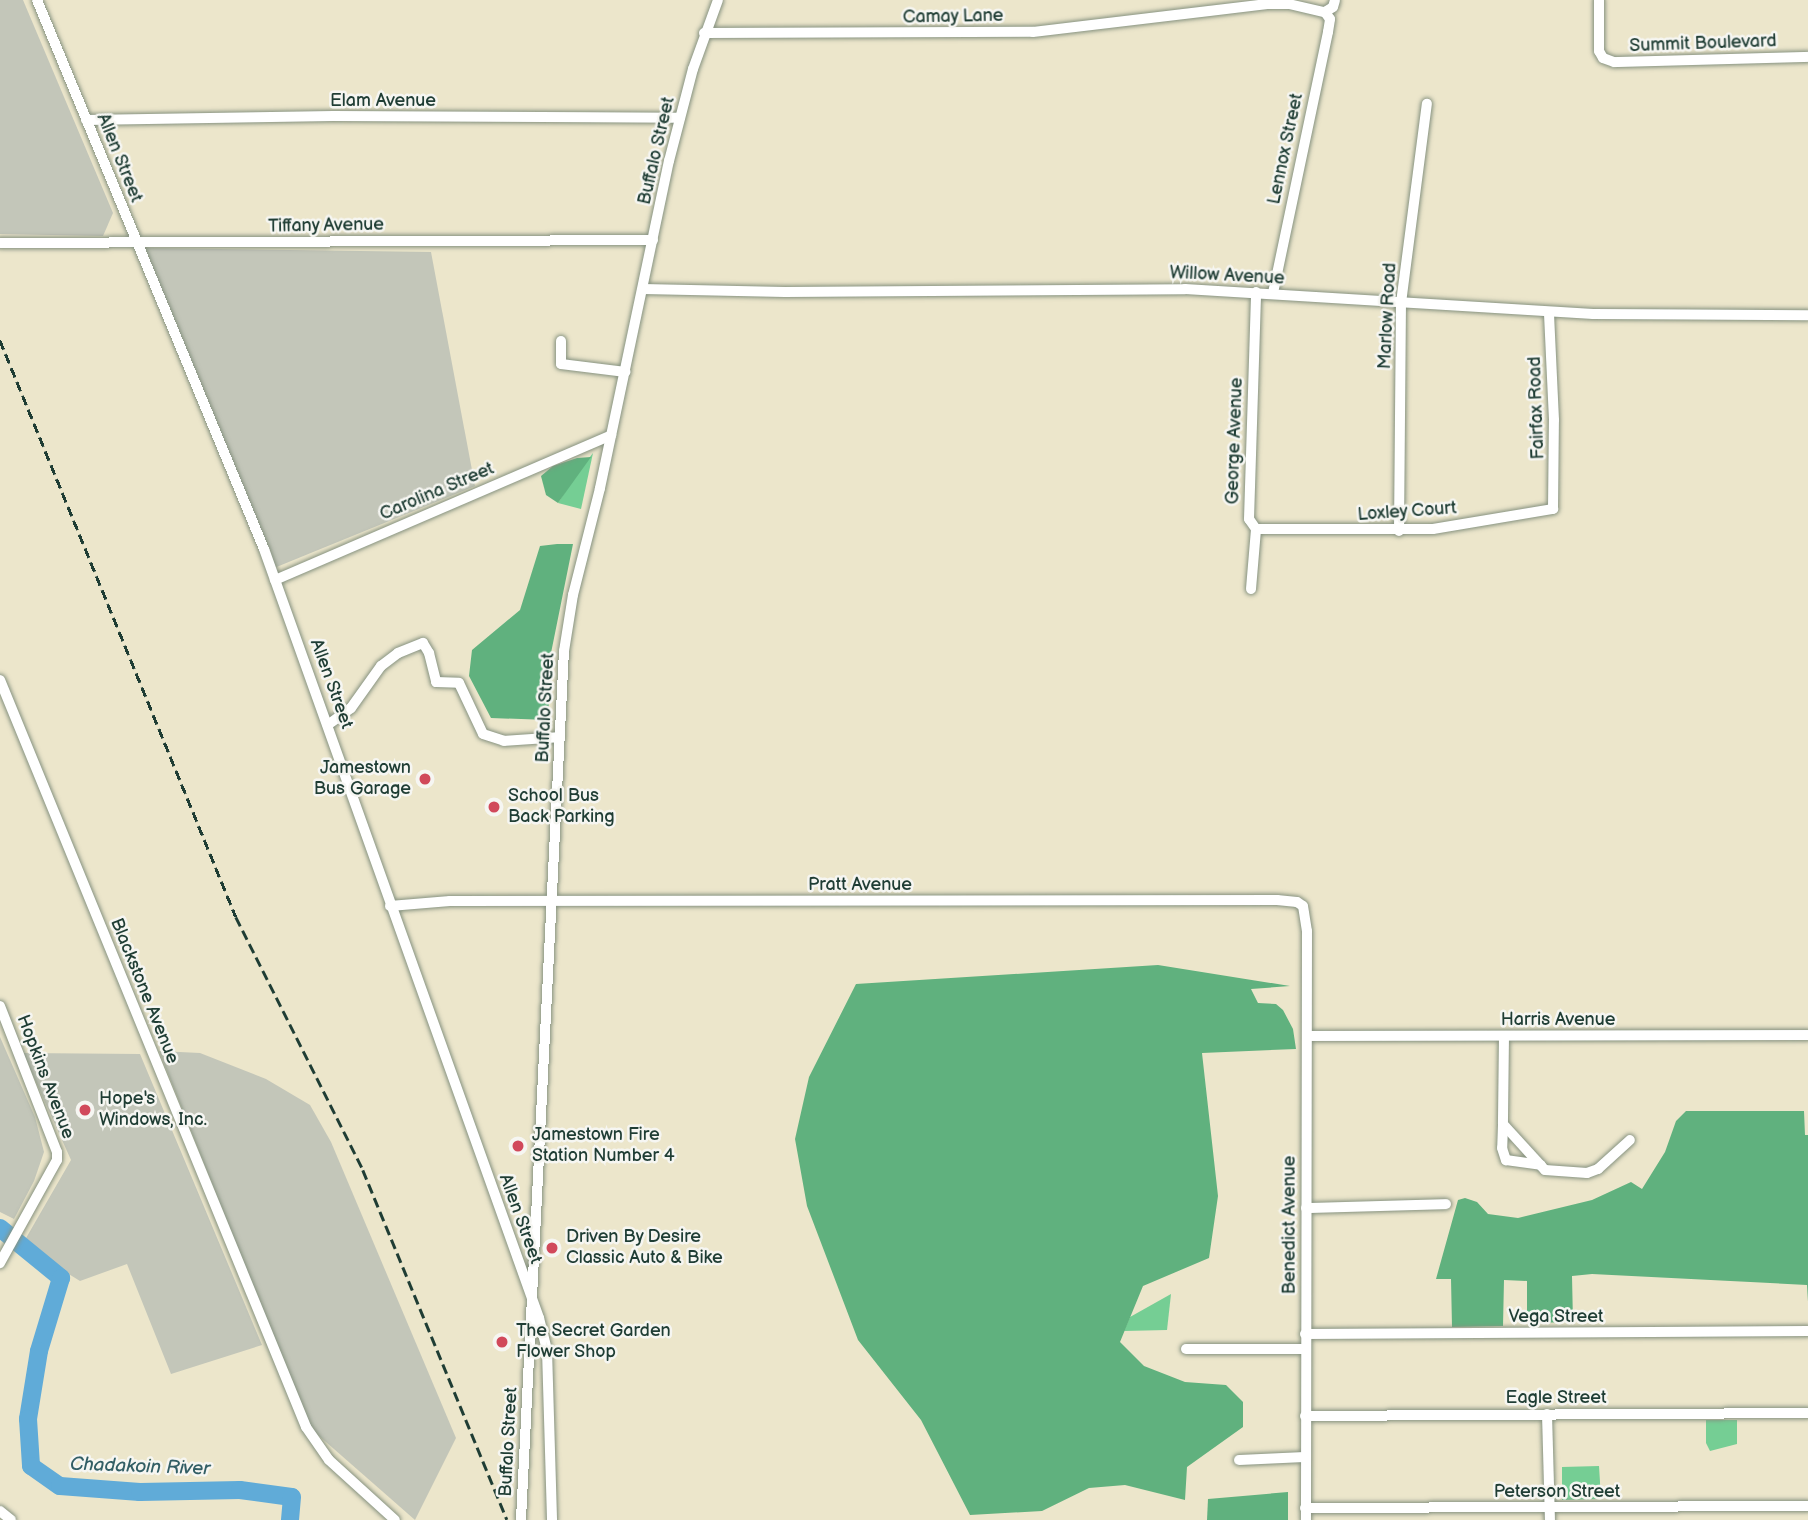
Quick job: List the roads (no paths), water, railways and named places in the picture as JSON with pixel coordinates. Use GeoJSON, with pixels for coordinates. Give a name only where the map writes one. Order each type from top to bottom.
{"type":"FeatureCollection","features":[{"type":"Feature","properties":{"kind":"street","name":"Allen Street"},"geometry":{"type":"LineString","coordinates":[[37,0],[275,580],[329,724],[390,906],[531,1297],[547,1359],[552,1520]]}},
{"type":"Feature","properties":{"kind":"street","name":"Buffalo Street"},"geometry":{"type":"LineString","coordinates":[[521,1520],[560,737],[569,612],[626,372],[680,118],[704,33],[718,0]]}},
{"type":"Feature","properties":{"kind":"street"},"geometry":{"type":"LineString","coordinates":[[1325,12],[1333,7],[1335,0]]}},
{"type":"Feature","properties":{"kind":"street","name":"Summit Boulevard"},"geometry":{"type":"LineString","coordinates":[[1599,0],[1601,56],[1614,62],[1808,57]]}},
{"type":"Feature","properties":{"kind":"street","name":"Camay Lane"},"geometry":{"type":"LineString","coordinates":[[704,33],[1033,32],[1267,4],[1289,4],[1325,12]]}},
{"type":"Feature","properties":{"kind":"street","name":"Lennox Street"},"geometry":{"type":"LineString","coordinates":[[1273,293],[1328,32],[1330,19],[1325,12]]}},
{"type":"Feature","properties":{"kind":"street","name":"Marlow Road"},"geometry":{"type":"LineString","coordinates":[[1399,531],[1401,303],[1427,104]]}},
{"type":"Feature","properties":{"kind":"street","name":"Elam Avenue"},"geometry":{"type":"LineString","coordinates":[[86,120],[333,116],[680,118]]}},
{"type":"Feature","properties":{"kind":"street","name":"Tiffany Avenue"},"geometry":{"type":"LineString","coordinates":[[0,243],[653,240]]}},
{"type":"Feature","properties":{"kind":"street","name":"Willow Avenue"},"geometry":{"type":"LineString","coordinates":[[643,289],[785,292],[1185,289],[1549,312],[1808,315]]}},
{"type":"Feature","properties":{"kind":"street","name":"George Avenue"},"geometry":{"type":"LineString","coordinates":[[1251,589],[1256,529],[1249,519],[1256,292]]}},
{"type":"Feature","properties":{"kind":"street","name":"Fairfax Road"},"geometry":{"type":"LineString","coordinates":[[1549,312],[1555,504]]}},
{"type":"Feature","properties":{"kind":"street"},"geometry":{"type":"LineString","coordinates":[[561,341],[561,364],[626,372]]}},
{"type":"Feature","properties":{"kind":"street","name":"Carolina Street"},"geometry":{"type":"LineString","coordinates":[[275,580],[611,435]]}},
{"type":"Feature","properties":{"kind":"street","name":"Loxley Court"},"geometry":{"type":"LineString","coordinates":[[1256,529],[1433,529],[1544,512],[1553,509],[1555,504]]}},
{"type":"Feature","properties":{"kind":"street"},"geometry":{"type":"LineString","coordinates":[[329,724],[351,708],[381,666],[398,653],[423,643],[429,653],[436,682],[459,683],[483,734],[504,741],[560,737]]}},
{"type":"Feature","properties":{"kind":"street","name":"Blackstone Avenue"},"geometry":{"type":"LineString","coordinates":[[1,687],[306,1427],[329,1460],[395,1520]]}},
{"type":"Feature","properties":{"kind":"street","name":"Pratt Avenue"},"geometry":{"type":"LineString","coordinates":[[390,906],[414,902],[552,901],[1280,900],[1297,902],[1303,906],[1307,931]]}},
{"type":"Feature","properties":{"kind":"street","name":"Benedict Avenue"},"geometry":{"type":"LineString","coordinates":[[1306,1520],[1307,931]]}},
{"type":"Feature","properties":{"kind":"street","name":"Hopkins Avenue"},"geometry":{"type":"LineString","coordinates":[[0,1006],[57,1152],[57,1160],[2,1260]]}},
{"type":"Feature","properties":{"kind":"street","name":"Harris Avenue"},"geometry":{"type":"LineString","coordinates":[[1307,1036],[1808,1035]]}},
{"type":"Feature","properties":{"kind":"street"},"geometry":{"type":"LineString","coordinates":[[1504,1036],[1503,1148],[1506,1160],[1541,1165]]}},
{"type":"Feature","properties":{"kind":"street"},"geometry":{"type":"LineString","coordinates":[[1503,1124],[1541,1165],[1551,1172],[1587,1172],[1610,1161],[1630,1140]]}},
{"type":"Feature","properties":{"kind":"street"},"geometry":{"type":"LineString","coordinates":[[1306,1208],[1446,1204]]}},
{"type":"Feature","properties":{"kind":"street","name":"Vega Street"},"geometry":{"type":"LineString","coordinates":[[1305,1334],[1808,1331]]}},
{"type":"Feature","properties":{"kind":"street"},"geometry":{"type":"LineString","coordinates":[[1186,1349],[1305,1349]]}},
{"type":"Feature","properties":{"kind":"street"},"geometry":{"type":"LineString","coordinates":[[528,1360],[534,1354],[547,1359]]}},
{"type":"Feature","properties":{"kind":"street","name":"Eagle Street"},"geometry":{"type":"LineString","coordinates":[[1305,1416],[1808,1413]]}},
{"type":"Feature","properties":{"kind":"street"},"geometry":{"type":"LineString","coordinates":[[1547,1414],[1550,1520]]}},
{"type":"Feature","properties":{"kind":"street"},"geometry":{"type":"LineString","coordinates":[[1239,1460],[1305,1457]]}},
{"type":"Feature","properties":{"kind":"street","name":"Peterson Street"},"geometry":{"type":"LineString","coordinates":[[1306,1508],[1808,1506]]}},
{"type":"Feature","properties":{"kind":"street"},"geometry":{"type":"LineString","coordinates":[[0,1511],[11,1520]]}},
{"type":"Feature","properties":{"kind":"waterway","name":"Chadakoin River"},"geometry":{"type":"LineString","coordinates":[[0,1228],[61,1278],[39,1351],[28,1419],[31,1466],[60,1486],[140,1492],[240,1490],[292,1497],[290,1520]]}},
{"type":"Feature","properties":{"kind":"railway"},"geometry":{"type":"LineString","coordinates":[[0,340],[236,917],[363,1170],[507,1520]]}},
{"type":"Feature","properties":{"kind":"place","name":"Jamestown Bus Garage"},"geometry":{"type":"Point","coordinates":[425,779]}},
{"type":"Feature","properties":{"kind":"place","name":"School Bus Back Parking"},"geometry":{"type":"Point","coordinates":[494,807]}},
{"type":"Feature","properties":{"kind":"place","name":"Hope's Windows, Inc."},"geometry":{"type":"Point","coordinates":[85,1110]}},
{"type":"Feature","properties":{"kind":"place","name":"Jamestown Fire Station Number 4"},"geometry":{"type":"Point","coordinates":[518,1146]}},
{"type":"Feature","properties":{"kind":"place","name":"Driven By Desire Classic Auto & Bike"},"geometry":{"type":"Point","coordinates":[552,1248]}},
{"type":"Feature","properties":{"kind":"place","name":"The Secret Garden Flower Shop"},"geometry":{"type":"Point","coordinates":[502,1342]}}]}
